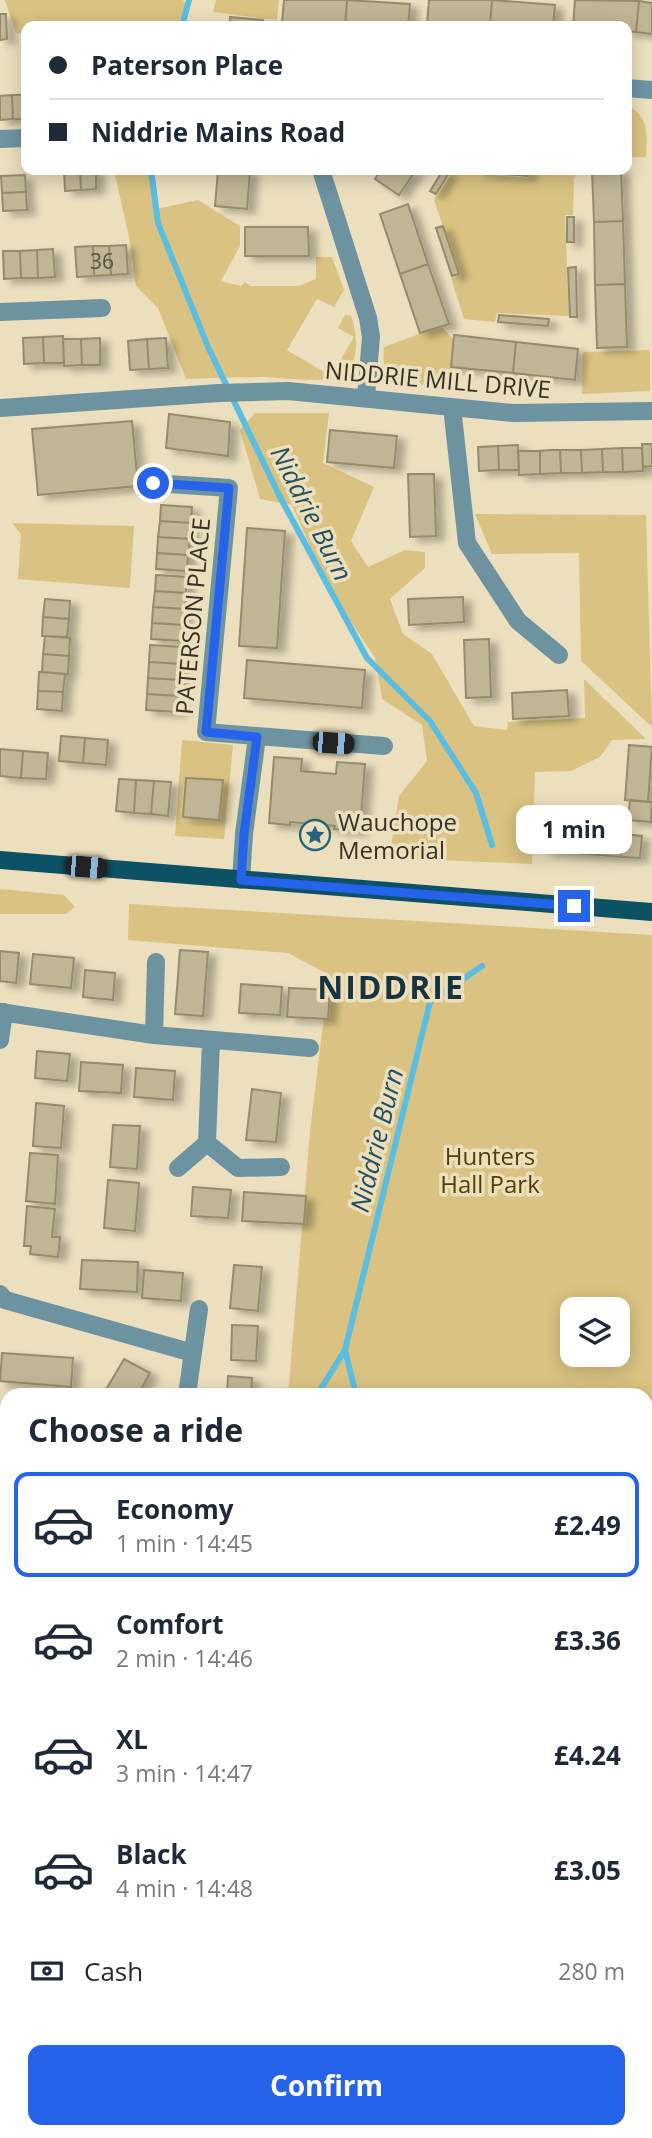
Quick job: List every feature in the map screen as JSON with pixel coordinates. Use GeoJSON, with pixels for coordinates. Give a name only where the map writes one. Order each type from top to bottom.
{"type":"FeatureCollection","features":[{"type":"Feature","properties":{"kind":"main road"},"geometry":{"type":"LineString","coordinates":[[0,859],[652,912]]}},
{"type":"Feature","properties":{"kind":"street"},"geometry":{"type":"LineString","coordinates":[[632,88],[652,90]]}},
{"type":"Feature","properties":{"kind":"street"},"geometry":{"type":"LineString","coordinates":[[0,139],[21,138]]}},
{"type":"Feature","properties":{"kind":"street"},"geometry":{"type":"LineString","coordinates":[[323,175],[368,318],[371,337],[366,397]]}},
{"type":"Feature","properties":{"kind":"street"},"geometry":{"type":"LineString","coordinates":[[0,312],[102,308]]}},
{"type":"Feature","properties":{"kind":"street","name":"NIDDRIE MILL DRIVE"},"geometry":{"type":"LineString","coordinates":[[0,408],[288,391],[513,413],[652,411]]}},
{"type":"Feature","properties":{"kind":"street"},"geometry":{"type":"LineString","coordinates":[[452,407],[467,543],[519,621],[559,655]]}},
{"type":"Feature","properties":{"kind":"street","name":"PATERSON PLACE"},"geometry":{"type":"LineString","coordinates":[[153,483],[229,488],[206,732],[384,746]]}},
{"type":"Feature","properties":{"kind":"street"},"geometry":{"type":"LineString","coordinates":[[241,880],[244,834],[257,737]]}},
{"type":"Feature","properties":{"kind":"street"},"geometry":{"type":"LineString","coordinates":[[154,1035],[156,962]]}},
{"type":"Feature","properties":{"kind":"street"},"geometry":{"type":"LineString","coordinates":[[0,1040],[2,1012],[154,1035],[310,1048]]}},
{"type":"Feature","properties":{"kind":"street"},"geometry":{"type":"LineString","coordinates":[[178,1168],[207,1143],[211,1040]]}},
{"type":"Feature","properties":{"kind":"street"},"geometry":{"type":"LineString","coordinates":[[207,1143],[238,1167],[281,1167]]}},
{"type":"Feature","properties":{"kind":"street"},"geometry":{"type":"LineString","coordinates":[[0,1294],[5,1300],[193,1353]]}},
{"type":"Feature","properties":{"kind":"street"},"geometry":{"type":"LineString","coordinates":[[188,1388],[198,1309]]}},
{"type":"Feature","properties":{"kind":"green space"},"geometry":{"type":"Polygon","coordinates":[[[5,0],[183,0],[188,9],[185,21],[21,21],[21,33],[16,33],[5,0]]]}},
{"type":"Feature","properties":{"kind":"green space"},"geometry":{"type":"Polygon","coordinates":[[[216,0],[279,0],[277,20],[213,12],[216,0]]]}},
{"type":"Feature","properties":{"kind":"green space"},"geometry":{"type":"Polygon","coordinates":[[[632,108],[643,120],[645,127],[646,157],[632,157],[632,108]]]}},
{"type":"Feature","properties":{"kind":"green space"},"geometry":{"type":"Polygon","coordinates":[[[115,175],[150,175],[157,209],[198,200],[240,226],[240,246],[221,281],[241,286],[245,282],[250,286],[299,286],[316,279],[316,257],[332,257],[344,290],[334,307],[317,299],[287,350],[331,376],[354,337],[338,328],[345,315],[351,316],[356,348],[352,364],[342,375],[323,379],[186,379],[158,308],[136,286],[129,237],[115,175]]]}},
{"type":"Feature","properties":{"kind":"green space"},"geometry":{"type":"Polygon","coordinates":[[[450,175],[529,178],[529,175],[577,175],[574,178],[573,215],[565,215],[569,316],[497,313],[495,322],[464,319],[451,278],[460,275],[434,200],[450,175]]]}},
{"type":"Feature","properties":{"kind":"green space"},"geometry":{"type":"Polygon","coordinates":[[[441,326],[454,340],[449,382],[412,385],[393,381],[387,374],[384,363],[384,347],[441,326]]]}},
{"type":"Feature","properties":{"kind":"green space"},"geometry":{"type":"Polygon","coordinates":[[[650,350],[650,391],[582,394],[583,352],[650,350]]]}},
{"type":"Feature","properties":{"kind":"green space"},"geometry":{"type":"Polygon","coordinates":[[[255,413],[329,413],[323,463],[374,487],[351,541],[368,567],[405,550],[425,552],[425,568],[390,599],[403,634],[432,654],[474,726],[507,730],[508,722],[585,718],[584,679],[646,739],[612,740],[600,757],[571,771],[535,772],[532,864],[389,858],[399,796],[427,761],[422,725],[382,699],[375,658],[329,589],[292,505],[260,499],[240,430],[255,413]]]}},
{"type":"Feature","properties":{"kind":"green space"},"geometry":{"type":"Polygon","coordinates":[[[475,514],[646,515],[652,727],[581,661],[579,553],[492,554],[475,514]]]}},
{"type":"Feature","properties":{"kind":"green space"},"geometry":{"type":"Polygon","coordinates":[[[12,523],[134,526],[130,588],[18,579],[21,534],[12,523]]]}},
{"type":"Feature","properties":{"kind":"green space"},"geometry":{"type":"Polygon","coordinates":[[[182,740],[233,745],[224,839],[175,836],[182,740]],[[187,778],[184,817],[219,820],[222,780],[187,778]]]}},
{"type":"Feature","properties":{"kind":"green space"},"geometry":{"type":"Polygon","coordinates":[[[0,889],[64,895],[75,907],[66,914],[0,914],[0,889]]]}},
{"type":"Feature","properties":{"kind":"green space","name":"Hunters Hall Park"},"geometry":{"type":"Polygon","coordinates":[[[129,904],[652,935],[652,1388],[289,1388],[310,1131],[329,975],[288,953],[128,940],[129,904]]]}},
{"type":"Feature","properties":{"kind":"building"},"geometry":{"type":"Polygon","coordinates":[[[284,0],[347,0],[345,21],[282,21],[284,0]]]}},
{"type":"Feature","properties":{"kind":"building"},"geometry":{"type":"Polygon","coordinates":[[[347,0],[410,4],[408,21],[345,21],[347,0]]]}},
{"type":"Feature","properties":{"kind":"building"},"geometry":{"type":"Polygon","coordinates":[[[429,0],[492,0],[490,21],[427,21],[429,0]]]}},
{"type":"Feature","properties":{"kind":"building"},"geometry":{"type":"Polygon","coordinates":[[[492,0],[555,5],[553,21],[490,21],[492,0]]]}},
{"type":"Feature","properties":{"kind":"building"},"geometry":{"type":"Polygon","coordinates":[[[575,0],[639,1],[636,32],[632,32],[632,21],[573,21],[575,0]]]}},
{"type":"Feature","properties":{"kind":"building"},"geometry":{"type":"Polygon","coordinates":[[[639,1],[652,3],[652,34],[636,32],[639,1]]]}},
{"type":"Feature","properties":{"kind":"building"},"geometry":{"type":"Polygon","coordinates":[[[0,14],[6,14],[7,39],[0,40],[0,14]]]}},
{"type":"Feature","properties":{"kind":"building"},"geometry":{"type":"Polygon","coordinates":[[[230,17],[263,20],[263,21],[230,21],[230,17]]]}},
{"type":"Feature","properties":{"kind":"building"},"geometry":{"type":"Polygon","coordinates":[[[12,95],[21,95],[21,119],[13,119],[12,95]]]}},
{"type":"Feature","properties":{"kind":"building"},"geometry":{"type":"Polygon","coordinates":[[[12,95],[13,119],[0,120],[0,96],[12,95]]]}},
{"type":"Feature","properties":{"kind":"building"},"geometry":{"type":"Polygon","coordinates":[[[25,175],[26,192],[2,193],[1,176],[25,175]]]}},
{"type":"Feature","properties":{"kind":"building"},"geometry":{"type":"Polygon","coordinates":[[[64,175],[80,175],[81,190],[65,191],[64,175]]]}},
{"type":"Feature","properties":{"kind":"building"},"geometry":{"type":"Polygon","coordinates":[[[80,175],[96,175],[96,189],[81,190],[80,175]]]}},
{"type":"Feature","properties":{"kind":"building"},"geometry":{"type":"Polygon","coordinates":[[[218,175],[250,175],[247,209],[215,206],[218,175]]]}},
{"type":"Feature","properties":{"kind":"building"},"geometry":{"type":"Polygon","coordinates":[[[378,175],[413,175],[399,195],[375,179],[378,175]]]}},
{"type":"Feature","properties":{"kind":"building"},"geometry":{"type":"Polygon","coordinates":[[[440,175],[448,175],[436,194],[430,191],[440,175]]]}},
{"type":"Feature","properties":{"kind":"building"},"geometry":{"type":"Polygon","coordinates":[[[592,175],[621,175],[623,221],[594,222],[592,175]]]}},
{"type":"Feature","properties":{"kind":"building"},"geometry":{"type":"Polygon","coordinates":[[[26,192],[27,210],[3,211],[2,193],[26,192]]]}},
{"type":"Feature","properties":{"kind":"building"},"geometry":{"type":"Polygon","coordinates":[[[408,204],[428,264],[400,274],[380,214],[408,204]]]}},
{"type":"Feature","properties":{"kind":"building"},"geometry":{"type":"Polygon","coordinates":[[[567,217],[574,217],[574,242],[567,242],[567,217]]]}},
{"type":"Feature","properties":{"kind":"building"},"geometry":{"type":"Polygon","coordinates":[[[623,221],[625,284],[595,285],[594,222],[623,221]]]}},
{"type":"Feature","properties":{"kind":"building"},"geometry":{"type":"Polygon","coordinates":[[[443,226],[459,274],[452,276],[436,228],[443,226]]]}},
{"type":"Feature","properties":{"kind":"building"},"geometry":{"type":"Polygon","coordinates":[[[245,227],[308,227],[309,256],[245,256],[245,227]]]}},
{"type":"Feature","properties":{"kind":"building"},"geometry":{"type":"Polygon","coordinates":[[[126,245],[128,274],[111,275],[109,246],[126,245]]]}},
{"type":"Feature","properties":{"kind":"building"},"geometry":{"type":"Polygon","coordinates":[[[93,246],[94,276],[77,277],[75,247],[93,246]]]}},
{"type":"Feature","properties":{"kind":"building"},"geometry":{"type":"Polygon","coordinates":[[[93,246],[109,246],[111,275],[94,276],[93,246]]]}},
{"type":"Feature","properties":{"kind":"building"},"geometry":{"type":"Polygon","coordinates":[[[53,249],[55,277],[38,278],[37,250],[53,249]]]}},
{"type":"Feature","properties":{"kind":"building"},"geometry":{"type":"Polygon","coordinates":[[[37,250],[38,278],[21,278],[20,251],[37,250]]]}},
{"type":"Feature","properties":{"kind":"building"},"geometry":{"type":"Polygon","coordinates":[[[3,251],[20,251],[21,278],[4,279],[3,251]]]}},
{"type":"Feature","properties":{"kind":"building"},"geometry":{"type":"Polygon","coordinates":[[[428,264],[449,324],[420,333],[400,274],[428,264]]]}},
{"type":"Feature","properties":{"kind":"building"},"geometry":{"type":"Polygon","coordinates":[[[576,267],[577,317],[570,317],[568,268],[576,267]]]}},
{"type":"Feature","properties":{"kind":"building"},"geometry":{"type":"Polygon","coordinates":[[[625,284],[627,347],[597,348],[595,285],[625,284]]]}},
{"type":"Feature","properties":{"kind":"building"},"geometry":{"type":"Polygon","coordinates":[[[499,315],[549,319],[548,326],[498,322],[499,315]]]}},
{"type":"Feature","properties":{"kind":"building"},"geometry":{"type":"Polygon","coordinates":[[[454,335],[516,342],[513,373],[451,367],[454,335]]]}},
{"type":"Feature","properties":{"kind":"building"},"geometry":{"type":"Polygon","coordinates":[[[63,336],[64,363],[44,363],[43,337],[63,336]]]}},
{"type":"Feature","properties":{"kind":"building"},"geometry":{"type":"Polygon","coordinates":[[[43,337],[44,363],[24,364],[23,338],[43,337]]]}},
{"type":"Feature","properties":{"kind":"building"},"geometry":{"type":"Polygon","coordinates":[[[100,338],[100,365],[82,365],[81,339],[100,338]]]}},
{"type":"Feature","properties":{"kind":"building"},"geometry":{"type":"Polygon","coordinates":[[[166,338],[168,368],[149,369],[147,339],[166,338]]]}},
{"type":"Feature","properties":{"kind":"building"},"geometry":{"type":"Polygon","coordinates":[[[63,339],[81,339],[82,365],[64,366],[63,339]]]}},
{"type":"Feature","properties":{"kind":"building"},"geometry":{"type":"Polygon","coordinates":[[[147,339],[149,369],[130,370],[128,341],[147,339]]]}},
{"type":"Feature","properties":{"kind":"building"},"geometry":{"type":"Polygon","coordinates":[[[516,342],[578,349],[575,380],[513,373],[516,342]]]}},
{"type":"Feature","properties":{"kind":"building"},"geometry":{"type":"Polygon","coordinates":[[[169,414],[230,422],[228,456],[166,448],[169,414]]]}},
{"type":"Feature","properties":{"kind":"building"},"geometry":{"type":"Polygon","coordinates":[[[132,421],[138,486],[38,495],[32,429],[132,421]]]}},
{"type":"Feature","properties":{"kind":"building"},"geometry":{"type":"Polygon","coordinates":[[[330,430],[397,436],[394,468],[327,462],[330,430]]]}},
{"type":"Feature","properties":{"kind":"building"},"geometry":{"type":"Polygon","coordinates":[[[642,444],[652,444],[652,466],[643,467],[642,444]]]}},
{"type":"Feature","properties":{"kind":"building"},"geometry":{"type":"Polygon","coordinates":[[[518,445],[519,470],[499,470],[498,446],[518,445]]]}},
{"type":"Feature","properties":{"kind":"building"},"geometry":{"type":"Polygon","coordinates":[[[498,446],[499,470],[479,471],[478,447],[498,446]]]}},
{"type":"Feature","properties":{"kind":"building"},"geometry":{"type":"Polygon","coordinates":[[[622,448],[623,472],[603,472],[602,449],[622,448]]]}},
{"type":"Feature","properties":{"kind":"building"},"geometry":{"type":"Polygon","coordinates":[[[622,448],[642,448],[643,471],[623,472],[622,448]]]}},
{"type":"Feature","properties":{"kind":"building"},"geometry":{"type":"Polygon","coordinates":[[[602,449],[603,472],[582,473],[581,450],[602,449]]]}},
{"type":"Feature","properties":{"kind":"building"},"geometry":{"type":"Polygon","coordinates":[[[560,450],[561,473],[540,474],[540,451],[560,450]]]}},
{"type":"Feature","properties":{"kind":"building"},"geometry":{"type":"Polygon","coordinates":[[[560,450],[581,450],[582,473],[561,473],[560,450]]]}},
{"type":"Feature","properties":{"kind":"building"},"geometry":{"type":"Polygon","coordinates":[[[518,451],[540,451],[540,474],[519,475],[518,451]]]}},
{"type":"Feature","properties":{"kind":"building"},"geometry":{"type":"Polygon","coordinates":[[[408,474],[434,474],[436,536],[410,537],[408,474]]]}},
{"type":"Feature","properties":{"kind":"building"},"geometry":{"type":"Polygon","coordinates":[[[161,505],[192,507],[191,523],[160,521],[161,505]]]}},
{"type":"Feature","properties":{"kind":"building"},"geometry":{"type":"Polygon","coordinates":[[[160,521],[191,523],[190,539],[158,537],[160,521]]]}},
{"type":"Feature","properties":{"kind":"building"},"geometry":{"type":"Polygon","coordinates":[[[247,528],[285,531],[277,648],[239,646],[247,528]]]}},
{"type":"Feature","properties":{"kind":"building"},"geometry":{"type":"Polygon","coordinates":[[[158,537],[190,539],[188,555],[157,553],[158,537]]]}},
{"type":"Feature","properties":{"kind":"building"},"geometry":{"type":"Polygon","coordinates":[[[157,553],[188,555],[187,571],[156,569],[157,553]]]}},
{"type":"Feature","properties":{"kind":"building"},"geometry":{"type":"Polygon","coordinates":[[[156,575],[187,577],[186,593],[155,591],[156,575]]]}},
{"type":"Feature","properties":{"kind":"building"},"geometry":{"type":"Polygon","coordinates":[[[155,591],[186,593],[185,609],[153,607],[155,591]]]}},
{"type":"Feature","properties":{"kind":"building"},"geometry":{"type":"Polygon","coordinates":[[[463,597],[464,622],[409,625],[408,599],[463,597]]]}},
{"type":"Feature","properties":{"kind":"building"},"geometry":{"type":"Polygon","coordinates":[[[45,599],[70,601],[69,619],[43,617],[45,599]]]}},
{"type":"Feature","properties":{"kind":"building"},"geometry":{"type":"Polygon","coordinates":[[[153,607],[185,609],[184,625],[152,623],[153,607]]]}},
{"type":"Feature","properties":{"kind":"building"},"geometry":{"type":"Polygon","coordinates":[[[43,617],[69,619],[67,637],[42,636],[43,617]]]}},
{"type":"Feature","properties":{"kind":"building"},"geometry":{"type":"Polygon","coordinates":[[[152,623],[184,625],[183,641],[151,639],[152,623]]]}},
{"type":"Feature","properties":{"kind":"building"},"geometry":{"type":"Polygon","coordinates":[[[45,636],[70,638],[69,656],[43,654],[45,636]]]}},
{"type":"Feature","properties":{"kind":"building"},"geometry":{"type":"Polygon","coordinates":[[[489,639],[491,697],[466,698],[464,640],[489,639]]]}},
{"type":"Feature","properties":{"kind":"building"},"geometry":{"type":"Polygon","coordinates":[[[150,645],[182,647],[181,664],[149,662],[150,645]]]}},
{"type":"Feature","properties":{"kind":"building"},"geometry":{"type":"Polygon","coordinates":[[[43,654],[69,656],[68,674],[42,672],[43,654]]]}},
{"type":"Feature","properties":{"kind":"building"},"geometry":{"type":"Polygon","coordinates":[[[247,660],[365,670],[362,708],[244,698],[247,660]]]}},
{"type":"Feature","properties":{"kind":"building"},"geometry":{"type":"Polygon","coordinates":[[[149,662],[181,664],[180,680],[148,678],[149,662]]]}},
{"type":"Feature","properties":{"kind":"building"},"geometry":{"type":"Polygon","coordinates":[[[39,672],[65,674],[63,692],[38,691],[39,672]]]}},
{"type":"Feature","properties":{"kind":"building"},"geometry":{"type":"Polygon","coordinates":[[[148,678],[180,680],[179,696],[147,694],[148,678]]]}},
{"type":"Feature","properties":{"kind":"building"},"geometry":{"type":"Polygon","coordinates":[[[567,690],[569,716],[513,719],[512,693],[567,690]]]}},
{"type":"Feature","properties":{"kind":"building"},"geometry":{"type":"Polygon","coordinates":[[[38,691],[63,692],[62,711],[37,709],[38,691]]]}},
{"type":"Feature","properties":{"kind":"building"},"geometry":{"type":"Polygon","coordinates":[[[147,694],[179,696],[178,712],[146,710],[147,694]]]}},
{"type":"Feature","properties":{"kind":"building"},"geometry":{"type":"Polygon","coordinates":[[[61,736],[85,738],[83,763],[59,761],[61,736]]]}},
{"type":"Feature","properties":{"kind":"building"},"geometry":{"type":"Polygon","coordinates":[[[85,738],[108,740],[106,765],[83,763],[85,738]]]}},
{"type":"Feature","properties":{"kind":"building"},"geometry":{"type":"Polygon","coordinates":[[[629,745],[652,747],[648,802],[625,800],[629,745]]]}},
{"type":"Feature","properties":{"kind":"building"},"geometry":{"type":"Polygon","coordinates":[[[0,749],[23,751],[21,778],[0,776],[0,749]]]}},
{"type":"Feature","properties":{"kind":"building"},"geometry":{"type":"Polygon","coordinates":[[[23,751],[48,753],[46,779],[21,778],[23,751]]]}},
{"type":"Feature","properties":{"kind":"building"},"geometry":{"type":"Polygon","coordinates":[[[274,757],[302,759],[301,771],[336,774],[337,762],[365,764],[360,831],[290,822],[290,825],[269,823],[274,757]]]}},
{"type":"Feature","properties":{"kind":"building"},"geometry":{"type":"Polygon","coordinates":[[[186,778],[223,780],[219,820],[183,817],[186,778]]]}},
{"type":"Feature","properties":{"kind":"building"},"geometry":{"type":"Polygon","coordinates":[[[119,779],[136,780],[134,813],[116,811],[119,779]]]}},
{"type":"Feature","properties":{"kind":"building"},"geometry":{"type":"Polygon","coordinates":[[[136,780],[154,781],[151,814],[134,813],[136,780]]]}},
{"type":"Feature","properties":{"kind":"building"},"geometry":{"type":"Polygon","coordinates":[[[154,781],[171,782],[168,816],[151,814],[154,781]]]}},
{"type":"Feature","properties":{"kind":"building"},"geometry":{"type":"Polygon","coordinates":[[[630,800],[652,802],[651,822],[628,820],[630,800]]]}},
{"type":"Feature","properties":{"kind":"building"},"geometry":{"type":"Polygon","coordinates":[[[546,827],[565,829],[563,852],[544,850],[546,827]]]}},
{"type":"Feature","properties":{"kind":"building"},"geometry":{"type":"Polygon","coordinates":[[[565,829],[584,831],[582,854],[563,852],[565,829]]]}},
{"type":"Feature","properties":{"kind":"building"},"geometry":{"type":"Polygon","coordinates":[[[584,831],[604,833],[601,855],[582,854],[584,831]]]}},
{"type":"Feature","properties":{"kind":"building"},"geometry":{"type":"Polygon","coordinates":[[[604,833],[623,834],[621,857],[601,855],[604,833]]]}},
{"type":"Feature","properties":{"kind":"building"},"geometry":{"type":"Polygon","coordinates":[[[623,834],[642,836],[640,858],[621,857],[623,834]]]}},
{"type":"Feature","properties":{"kind":"building"},"geometry":{"type":"Polygon","coordinates":[[[180,950],[208,952],[203,1016],[175,1014],[180,950]]]}},
{"type":"Feature","properties":{"kind":"building"},"geometry":{"type":"Polygon","coordinates":[[[0,951],[19,953],[16,983],[0,981],[0,951]]]}},
{"type":"Feature","properties":{"kind":"building"},"geometry":{"type":"Polygon","coordinates":[[[33,954],[74,958],[71,988],[30,984],[33,954]]]}},
{"type":"Feature","properties":{"kind":"building"},"geometry":{"type":"Polygon","coordinates":[[[85,970],[115,973],[113,1000],[83,997],[85,970]]]}},
{"type":"Feature","properties":{"kind":"building"},"geometry":{"type":"Polygon","coordinates":[[[241,984],[282,987],[280,1015],[239,1013],[241,984]]]}},
{"type":"Feature","properties":{"kind":"building"},"geometry":{"type":"Polygon","coordinates":[[[289,988],[330,990],[328,1019],[287,1017],[289,988]]]}},
{"type":"Feature","properties":{"kind":"building"},"geometry":{"type":"Polygon","coordinates":[[[37,1051],[70,1054],[67,1081],[35,1078],[37,1051]]]}},
{"type":"Feature","properties":{"kind":"building"},"geometry":{"type":"Polygon","coordinates":[[[81,1062],[123,1065],[121,1093],[79,1091],[81,1062]]]}},
{"type":"Feature","properties":{"kind":"building"},"geometry":{"type":"Polygon","coordinates":[[[136,1068],[175,1071],[173,1100],[134,1097],[136,1068]]]}},
{"type":"Feature","properties":{"kind":"building"},"geometry":{"type":"Polygon","coordinates":[[[252,1089],[281,1093],[276,1142],[246,1140],[252,1089]]]}},
{"type":"Feature","properties":{"kind":"building"},"geometry":{"type":"Polygon","coordinates":[[[36,1103],[64,1106],[61,1148],[33,1146],[36,1103]]]}},
{"type":"Feature","properties":{"kind":"building"},"geometry":{"type":"Polygon","coordinates":[[[113,1125],[140,1126],[137,1169],[110,1167],[113,1125]]]}},
{"type":"Feature","properties":{"kind":"building"},"geometry":{"type":"Polygon","coordinates":[[[30,1153],[58,1155],[55,1204],[26,1201],[30,1153]]]}},
{"type":"Feature","properties":{"kind":"building"},"geometry":{"type":"Polygon","coordinates":[[[108,1180],[139,1183],[135,1231],[104,1228],[108,1180]]]}},
{"type":"Feature","properties":{"kind":"building"},"geometry":{"type":"Polygon","coordinates":[[[193,1187],[231,1190],[228,1218],[191,1216],[193,1187]]]}},
{"type":"Feature","properties":{"kind":"building"},"geometry":{"type":"Polygon","coordinates":[[[244,1192],[306,1196],[304,1224],[242,1221],[244,1192]]]}},
{"type":"Feature","properties":{"kind":"building"},"geometry":{"type":"Polygon","coordinates":[[[27,1206],[55,1209],[52,1237],[60,1237],[58,1257],[30,1254],[31,1246],[24,1246],[27,1206]]]}},
{"type":"Feature","properties":{"kind":"building"},"geometry":{"type":"Polygon","coordinates":[[[82,1260],[138,1262],[137,1292],[80,1289],[82,1260]]]}},
{"type":"Feature","properties":{"kind":"building"},"geometry":{"type":"Polygon","coordinates":[[[234,1265],[262,1267],[258,1311],[230,1308],[234,1265]]]}},
{"type":"Feature","properties":{"kind":"building"},"geometry":{"type":"Polygon","coordinates":[[[144,1270],[183,1273],[181,1301],[142,1298],[144,1270]]]}},
{"type":"Feature","properties":{"kind":"building"},"geometry":{"type":"Polygon","coordinates":[[[232,1325],[258,1326],[256,1361],[231,1360],[232,1325]]]}},
{"type":"Feature","properties":{"kind":"building"},"geometry":{"type":"Polygon","coordinates":[[[2,1353],[73,1358],[71,1387],[0,1381],[2,1353]]]}},
{"type":"Feature","properties":{"kind":"building"},"geometry":{"type":"Polygon","coordinates":[[[124,1359],[150,1373],[142,1388],[107,1388],[124,1359]]]}},
{"type":"Feature","properties":{"kind":"building"},"geometry":{"type":"Polygon","coordinates":[[[228,1376],[252,1378],[251,1388],[227,1388],[228,1376]]]}},
{"type":"Feature","properties":{"kind":"waterway","name":"Niddrie Burn"},"geometry":{"type":"LineString","coordinates":[[183,21],[189,0]]}},
{"type":"Feature","properties":{"kind":"waterway","name":"Niddrie Burn"},"geometry":{"type":"LineString","coordinates":[[152,175],[158,223],[208,347],[280,497],[367,658],[430,721],[476,793],[492,845]]}},
{"type":"Feature","properties":{"kind":"waterway","name":"Niddrie Burn"},"geometry":{"type":"LineString","coordinates":[[321,1388],[345,1350],[430,1002],[482,966]]}},
{"type":"Feature","properties":{"kind":"waterway","name":"Niddrie Burn"},"geometry":{"type":"LineString","coordinates":[[345,1350],[354,1388]]}},
{"type":"Feature","properties":{"kind":"place","name":"Wauchope Memorial"},"geometry":{"type":"Point","coordinates":[315,835]}},
{"type":"Feature","properties":{"kind":"district","name":"NIDDRIE"},"geometry":{"type":"Point","coordinates":[391,986]}},
{"type":"Feature","properties":{"kind":"route"},"geometry":{"type":"LineString","coordinates":[[153,483],[229,488],[206,732],[257,737],[244,834],[241,880],[574,906]]}}]}
